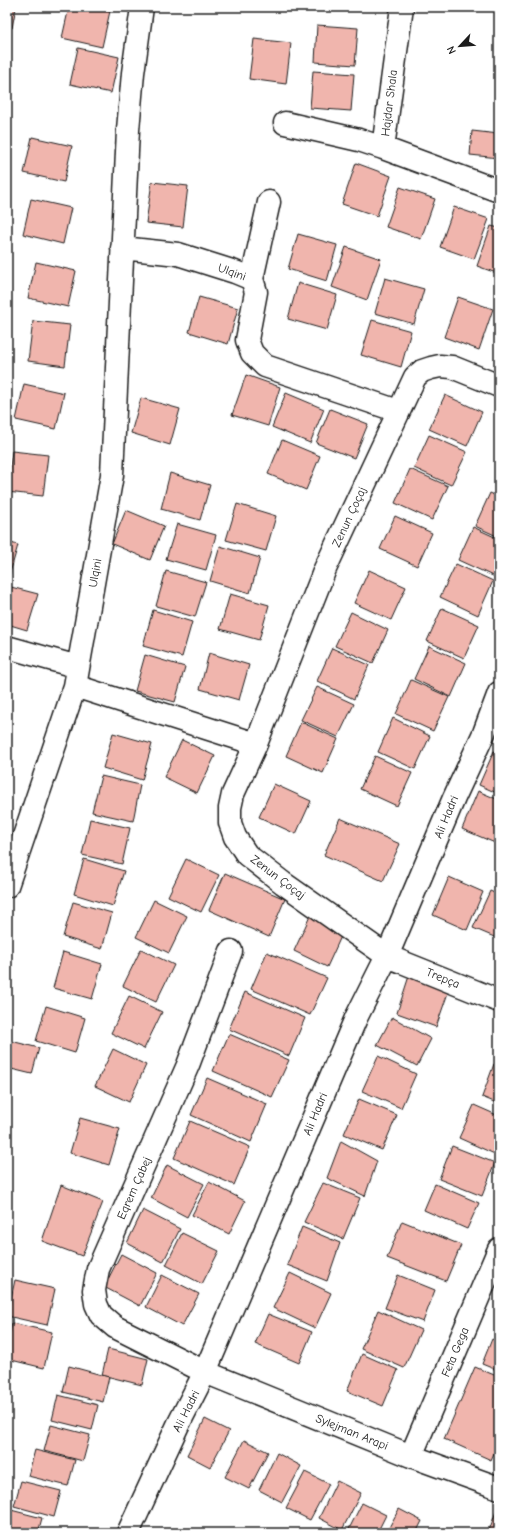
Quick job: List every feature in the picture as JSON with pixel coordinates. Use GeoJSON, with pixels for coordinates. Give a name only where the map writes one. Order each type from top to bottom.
{"type":"FeatureCollection","features":[{"type":"Feature","properties":{"kind":"street","name":"Ulqini"},"geometry":{"type":"LineString","coordinates":[[7,886],[15,838],[77,676],[112,475],[128,130],[133,73],[142,7]]}},
{"type":"Feature","properties":{"kind":"street","name":"Hajdar Shala"},"geometry":{"type":"LineString","coordinates":[[402,7],[383,148],[499,191]]}},
{"type":"Feature","properties":{"kind":"street"},"geometry":{"type":"LineString","coordinates":[[285,122],[359,140],[383,148]]}},
{"type":"Feature","properties":{"kind":"street"},"geometry":{"type":"LineString","coordinates":[[252,279],[269,202]]}},
{"type":"Feature","properties":{"kind":"street","name":"Ulqini"},"geometry":{"type":"LineString","coordinates":[[122,248],[178,254],[252,279],[256,292],[247,340],[252,353],[265,366],[398,411]]}},
{"type":"Feature","properties":{"kind":"street","name":"Zenun Çoçaj"},"geometry":{"type":"LineString","coordinates":[[387,956],[283,883],[247,855],[235,837],[230,823],[230,808],[233,794],[256,744],[325,569],[415,377],[422,371],[431,368],[440,366],[452,367],[499,386]]}},
{"type":"Feature","properties":{"kind":"street"},"geometry":{"type":"LineString","coordinates":[[7,647],[77,676],[256,744]]}},
{"type":"Feature","properties":{"kind":"street","name":"Ali Hadri"},"geometry":{"type":"LineString","coordinates":[[128,1533],[178,1425],[205,1372],[356,1018],[387,956],[454,798],[491,736],[499,693]]}},
{"type":"Feature","properties":{"kind":"street","name":"Eqrem Çabej"},"geometry":{"type":"LineString","coordinates":[[205,1372],[115,1327],[101,1315],[96,1304],[94,1290],[98,1269],[188,1066],[231,951]]}},
{"type":"Feature","properties":{"kind":"street","name":"Trepça"},"geometry":{"type":"LineString","coordinates":[[387,956],[499,1001]]}},
{"type":"Feature","properties":{"kind":"street","name":"Feta Gega"},"geometry":{"type":"LineString","coordinates":[[411,1456],[499,1249]]}},
{"type":"Feature","properties":{"kind":"street","name":"Sylejman Arapi"},"geometry":{"type":"LineString","coordinates":[[205,1372],[411,1456],[499,1488]]}},
{"type":"Feature","properties":{"kind":"building"},"geometry":{"type":"Polygon","coordinates":[[[7,7],[16,7],[12,28],[7,27],[7,7]]]}},
{"type":"Feature","properties":{"kind":"building"},"geometry":{"type":"Polygon","coordinates":[[[69,7],[92,7],[110,11],[102,47],[62,38],[69,7]]]}},
{"type":"Feature","properties":{"kind":"building"},"geometry":{"type":"Polygon","coordinates":[[[317,25],[358,28],[355,65],[315,62],[317,25]]]}},
{"type":"Feature","properties":{"kind":"building"},"geometry":{"type":"Polygon","coordinates":[[[254,39],[291,43],[286,84],[249,79],[254,39]]]}},
{"type":"Feature","properties":{"kind":"building"},"geometry":{"type":"Polygon","coordinates":[[[78,48],[119,57],[111,93],[70,84],[78,48]]]}},
{"type":"Feature","properties":{"kind":"building"},"geometry":{"type":"Polygon","coordinates":[[[313,71],[354,74],[351,111],[310,108],[313,71]]]}},
{"type":"Feature","properties":{"kind":"building"},"geometry":{"type":"Polygon","coordinates":[[[472,131],[499,134],[499,158],[470,155],[472,131]]]}},
{"type":"Feature","properties":{"kind":"building"},"geometry":{"type":"Polygon","coordinates":[[[32,137],[72,146],[64,182],[24,173],[32,137]]]}},
{"type":"Feature","properties":{"kind":"building"},"geometry":{"type":"Polygon","coordinates":[[[356,163],[391,176],[377,216],[342,204],[356,163]]]}},
{"type":"Feature","properties":{"kind":"building"},"geometry":{"type":"Polygon","coordinates":[[[152,182],[188,186],[183,227],[146,223],[152,182]]]}},
{"type":"Feature","properties":{"kind":"building"},"geometry":{"type":"Polygon","coordinates":[[[400,187],[435,199],[421,239],[386,227],[400,187]]]}},
{"type":"Feature","properties":{"kind":"building"},"geometry":{"type":"Polygon","coordinates":[[[31,199],[71,208],[63,244],[23,234],[31,199]]]}},
{"type":"Feature","properties":{"kind":"building"},"geometry":{"type":"Polygon","coordinates":[[[454,207],[489,219],[474,259],[440,247],[454,207]]]}},
{"type":"Feature","properties":{"kind":"building"},"geometry":{"type":"Polygon","coordinates":[[[491,226],[499,228],[499,274],[477,266],[491,226]]]}},
{"type":"Feature","properties":{"kind":"building"},"geometry":{"type":"Polygon","coordinates":[[[298,234],[337,245],[327,281],[288,269],[298,234]]]}},
{"type":"Feature","properties":{"kind":"building"},"geometry":{"type":"Polygon","coordinates":[[[346,247],[381,259],[367,300],[332,287],[346,247]]]}},
{"type":"Feature","properties":{"kind":"building"},"geometry":{"type":"Polygon","coordinates":[[[36,262],[76,271],[68,307],[28,298],[36,262]]]}},
{"type":"Feature","properties":{"kind":"building"},"geometry":{"type":"Polygon","coordinates":[[[385,278],[424,289],[414,324],[375,313],[385,278]]]}},
{"type":"Feature","properties":{"kind":"building"},"geometry":{"type":"Polygon","coordinates":[[[298,283],[337,295],[327,330],[288,319],[298,283]]]}},
{"type":"Feature","properties":{"kind":"building"},"geometry":{"type":"Polygon","coordinates":[[[199,297],[238,308],[228,344],[189,332],[199,297]]]}},
{"type":"Feature","properties":{"kind":"building"},"geometry":{"type":"Polygon","coordinates":[[[458,297],[493,309],[479,350],[444,337],[458,297]]]}},
{"type":"Feature","properties":{"kind":"building"},"geometry":{"type":"Polygon","coordinates":[[[372,320],[411,331],[401,367],[361,355],[372,320]]]}},
{"type":"Feature","properties":{"kind":"building"},"geometry":{"type":"Polygon","coordinates":[[[33,321],[70,325],[65,366],[28,361],[33,321]]]}},
{"type":"Feature","properties":{"kind":"building"},"geometry":{"type":"Polygon","coordinates":[[[246,375],[280,387],[268,426],[232,415],[246,375]]]}},
{"type":"Feature","properties":{"kind":"building"},"geometry":{"type":"Polygon","coordinates":[[[24,384],[64,393],[56,429],[16,420],[24,384]]]}},
{"type":"Feature","properties":{"kind":"building"},"geometry":{"type":"Polygon","coordinates":[[[286,393],[324,409],[310,443],[272,427],[286,393]]]}},
{"type":"Feature","properties":{"kind":"building"},"geometry":{"type":"Polygon","coordinates":[[[445,395],[482,412],[467,446],[429,429],[445,395]]]}},
{"type":"Feature","properties":{"kind":"building"},"geometry":{"type":"Polygon","coordinates":[[[141,398],[180,409],[170,445],[131,433],[141,398]]]}},
{"type":"Feature","properties":{"kind":"building"},"geometry":{"type":"Polygon","coordinates":[[[330,409],[368,424],[354,458],[316,443],[330,409]]]}},
{"type":"Feature","properties":{"kind":"building"},"geometry":{"type":"Polygon","coordinates":[[[429,435],[467,452],[451,485],[414,468],[429,435]]]}},
{"type":"Feature","properties":{"kind":"building"},"geometry":{"type":"Polygon","coordinates":[[[282,440],[320,456],[306,490],[268,474],[282,440]]]}},
{"type":"Feature","properties":{"kind":"building"},"geometry":{"type":"Polygon","coordinates":[[[12,451],[48,455],[43,496],[7,492],[12,451]]]}},
{"type":"Feature","properties":{"kind":"building"},"geometry":{"type":"Polygon","coordinates":[[[410,469],[448,486],[432,520],[395,503],[410,469]]]}},
{"type":"Feature","properties":{"kind":"building"},"geometry":{"type":"Polygon","coordinates":[[[170,473],[210,485],[200,520],[161,509],[170,473]]]}},
{"type":"Feature","properties":{"kind":"building"},"geometry":{"type":"Polygon","coordinates":[[[490,493],[499,497],[499,537],[475,526],[490,493]]]}},
{"type":"Feature","properties":{"kind":"building"},"geometry":{"type":"Polygon","coordinates":[[[237,504],[276,516],[266,551],[226,540],[237,504]]]}},
{"type":"Feature","properties":{"kind":"building"},"geometry":{"type":"Polygon","coordinates":[[[126,510],[164,526],[150,560],[112,544],[126,510]]]}},
{"type":"Feature","properties":{"kind":"building"},"geometry":{"type":"Polygon","coordinates":[[[395,516],[432,533],[417,566],[380,549],[395,516]]]}},
{"type":"Feature","properties":{"kind":"building"},"geometry":{"type":"Polygon","coordinates":[[[177,524],[216,535],[206,570],[166,559],[177,524]]]}},
{"type":"Feature","properties":{"kind":"building"},"geometry":{"type":"Polygon","coordinates":[[[473,527],[499,539],[499,570],[495,577],[458,560],[473,527]]]}},
{"type":"Feature","properties":{"kind":"building"},"geometry":{"type":"Polygon","coordinates":[[[7,542],[18,545],[8,580],[7,580],[7,542]]]}},
{"type":"Feature","properties":{"kind":"building"},"geometry":{"type":"Polygon","coordinates":[[[220,546],[260,558],[250,593],[210,581],[220,546]]]}},
{"type":"Feature","properties":{"kind":"building"},"geometry":{"type":"Polygon","coordinates":[[[456,564],[493,581],[478,615],[440,597],[456,564]]]}},
{"type":"Feature","properties":{"kind":"building"},"geometry":{"type":"Polygon","coordinates":[[[369,570],[406,587],[391,620],[354,603],[369,570]]]}},
{"type":"Feature","properties":{"kind":"building"},"geometry":{"type":"Polygon","coordinates":[[[166,571],[206,582],[195,617],[156,606],[166,571]]]}},
{"type":"Feature","properties":{"kind":"building"},"geometry":{"type":"Polygon","coordinates":[[[7,586],[38,594],[27,630],[7,624],[7,586]]]}},
{"type":"Feature","properties":{"kind":"building"},"geometry":{"type":"Polygon","coordinates":[[[230,594],[269,605],[259,640],[220,629],[230,594]]]}},
{"type":"Feature","properties":{"kind":"building"},"geometry":{"type":"Polygon","coordinates":[[[442,608],[479,625],[464,658],[427,641],[442,608]]]}},
{"type":"Feature","properties":{"kind":"building"},"geometry":{"type":"Polygon","coordinates":[[[153,610],[192,622],[182,657],[143,646],[153,610]]]}},
{"type":"Feature","properties":{"kind":"building"},"geometry":{"type":"Polygon","coordinates":[[[351,612],[388,630],[373,663],[335,646],[351,612]]]}},
{"type":"Feature","properties":{"kind":"building"},"geometry":{"type":"Polygon","coordinates":[[[429,646],[466,663],[451,697],[414,679],[429,646]]]}},
{"type":"Feature","properties":{"kind":"building"},"geometry":{"type":"Polygon","coordinates":[[[332,648],[369,665],[354,699],[317,681],[332,648]]]}},
{"type":"Feature","properties":{"kind":"building"},"geometry":{"type":"Polygon","coordinates":[[[209,653],[249,665],[239,700],[200,689],[209,653]]]}},
{"type":"Feature","properties":{"kind":"building"},"geometry":{"type":"Polygon","coordinates":[[[145,655],[185,667],[175,702],[135,691],[145,655]]]}},
{"type":"Feature","properties":{"kind":"building"},"geometry":{"type":"Polygon","coordinates":[[[411,680],[449,697],[433,731],[396,714],[411,680]]]}},
{"type":"Feature","properties":{"kind":"building"},"geometry":{"type":"Polygon","coordinates":[[[317,687],[354,704],[338,737],[301,720],[317,687]]]}},
{"type":"Feature","properties":{"kind":"building"},"geometry":{"type":"Polygon","coordinates":[[[393,718],[430,736],[415,769],[378,752],[393,718]]]}},
{"type":"Feature","properties":{"kind":"building"},"geometry":{"type":"Polygon","coordinates":[[[301,722],[338,739],[323,773],[286,756],[301,722]]]}},
{"type":"Feature","properties":{"kind":"building"},"geometry":{"type":"Polygon","coordinates":[[[113,733],[152,744],[142,780],[103,768],[113,733]]]}},
{"type":"Feature","properties":{"kind":"building"},"geometry":{"type":"Polygon","coordinates":[[[182,740],[215,756],[197,793],[164,777],[182,740]]]}},
{"type":"Feature","properties":{"kind":"building"},"geometry":{"type":"Polygon","coordinates":[[[494,751],[499,753],[499,794],[479,785],[494,751]]]}},
{"type":"Feature","properties":{"kind":"building"},"geometry":{"type":"Polygon","coordinates":[[[375,756],[412,773],[397,806],[360,789],[375,756]]]}},
{"type":"Feature","properties":{"kind":"building"},"geometry":{"type":"Polygon","coordinates":[[[101,776],[140,785],[133,821],[92,812],[101,776]]]}},
{"type":"Feature","properties":{"kind":"building"},"geometry":{"type":"Polygon","coordinates":[[[274,784],[311,801],[296,834],[259,817],[274,784]]]}},
{"type":"Feature","properties":{"kind":"building"},"geometry":{"type":"Polygon","coordinates":[[[478,791],[499,800],[499,834],[495,843],[462,829],[478,791]]]}},
{"type":"Feature","properties":{"kind":"building"},"geometry":{"type":"Polygon","coordinates":[[[340,818],[400,844],[383,881],[324,855],[340,818]]]}},
{"type":"Feature","properties":{"kind":"building"},"geometry":{"type":"Polygon","coordinates":[[[90,819],[130,828],[122,864],[82,855],[90,819]]]}},
{"type":"Feature","properties":{"kind":"building"},"geometry":{"type":"Polygon","coordinates":[[[84,859],[124,871],[113,906],[74,894],[84,859]]]}},
{"type":"Feature","properties":{"kind":"building"},"geometry":{"type":"Polygon","coordinates":[[[186,859],[219,875],[201,912],[168,896],[186,859]]]}},
{"type":"Feature","properties":{"kind":"building"},"geometry":{"type":"Polygon","coordinates":[[[225,873],[285,899],[269,937],[209,910],[225,873]]]}},
{"type":"Feature","properties":{"kind":"building"},"geometry":{"type":"Polygon","coordinates":[[[449,877],[483,892],[467,930],[433,915],[449,877]]]}},
{"type":"Feature","properties":{"kind":"building"},"geometry":{"type":"Polygon","coordinates":[[[490,891],[499,895],[499,939],[473,928],[490,891]]]}},
{"type":"Feature","properties":{"kind":"building"},"geometry":{"type":"Polygon","coordinates":[[[154,900],[187,916],[169,953],[136,937],[154,900]]]}},
{"type":"Feature","properties":{"kind":"building"},"geometry":{"type":"Polygon","coordinates":[[[73,902],[112,913],[102,949],[63,937],[73,902]]]}},
{"type":"Feature","properties":{"kind":"building"},"geometry":{"type":"Polygon","coordinates":[[[311,914],[344,930],[327,967],[294,951],[311,914]]]}},
{"type":"Feature","properties":{"kind":"building"},"geometry":{"type":"Polygon","coordinates":[[[141,949],[174,965],[156,1002],[123,986],[141,949]]]}},
{"type":"Feature","properties":{"kind":"building"},"geometry":{"type":"Polygon","coordinates":[[[63,952],[102,964],[92,999],[53,988],[63,952]]]}},
{"type":"Feature","properties":{"kind":"building"},"geometry":{"type":"Polygon","coordinates":[[[267,952],[327,978],[310,1015],[251,989],[267,952]]]}},
{"type":"Feature","properties":{"kind":"building"},"geometry":{"type":"Polygon","coordinates":[[[409,976],[449,990],[436,1027],[397,1013],[409,976]]]}},
{"type":"Feature","properties":{"kind":"building"},"geometry":{"type":"Polygon","coordinates":[[[245,992],[305,1018],[289,1056],[229,1029],[245,992]]]}},
{"type":"Feature","properties":{"kind":"building"},"geometry":{"type":"Polygon","coordinates":[[[129,996],[162,1012],[144,1049],[111,1033],[129,996]]]}},
{"type":"Feature","properties":{"kind":"building"},"geometry":{"type":"Polygon","coordinates":[[[46,1006],[85,1018],[75,1053],[36,1041],[46,1006]]]}},
{"type":"Feature","properties":{"kind":"building"},"geometry":{"type":"Polygon","coordinates":[[[392,1017],[431,1039],[417,1066],[377,1045],[392,1017]]]}},
{"type":"Feature","properties":{"kind":"building"},"geometry":{"type":"Polygon","coordinates":[[[229,1034],[289,1060],[272,1097],[213,1071],[229,1034]]]}},
{"type":"Feature","properties":{"kind":"building"},"geometry":{"type":"Polygon","coordinates":[[[7,1040],[39,1048],[32,1074],[7,1068],[7,1040]]]}},
{"type":"Feature","properties":{"kind":"building"},"geometry":{"type":"Polygon","coordinates":[[[113,1049],[146,1065],[129,1102],[95,1086],[113,1049]]]}},
{"type":"Feature","properties":{"kind":"building"},"geometry":{"type":"Polygon","coordinates":[[[378,1056],[416,1074],[401,1108],[362,1091],[378,1056]]]}},
{"type":"Feature","properties":{"kind":"building"},"geometry":{"type":"Polygon","coordinates":[[[494,1064],[499,1065],[499,1104],[482,1097],[494,1064]]]}},
{"type":"Feature","properties":{"kind":"building"},"geometry":{"type":"Polygon","coordinates":[[[207,1078],[267,1104],[251,1142],[191,1115],[207,1078]]]}},
{"type":"Feature","properties":{"kind":"building"},"geometry":{"type":"Polygon","coordinates":[[[359,1099],[397,1115],[382,1150],[344,1134],[359,1099]]]}},
{"type":"Feature","properties":{"kind":"building"},"geometry":{"type":"Polygon","coordinates":[[[474,1105],[499,1116],[499,1156],[459,1138],[474,1105]]]}},
{"type":"Feature","properties":{"kind":"building"},"geometry":{"type":"Polygon","coordinates":[[[80,1118],[120,1129],[109,1165],[70,1153],[80,1118]]]}},
{"type":"Feature","properties":{"kind":"building"},"geometry":{"type":"Polygon","coordinates":[[[190,1121],[250,1147],[234,1185],[174,1158],[190,1121]]]}},
{"type":"Feature","properties":{"kind":"building"},"geometry":{"type":"Polygon","coordinates":[[[341,1141],[377,1161],[365,1196],[327,1178],[341,1141]]]}},
{"type":"Feature","properties":{"kind":"building"},"geometry":{"type":"Polygon","coordinates":[[[452,1146],[495,1163],[482,1196],[439,1179],[452,1146]]]}},
{"type":"Feature","properties":{"kind":"building"},"geometry":{"type":"Polygon","coordinates":[[[167,1165],[204,1184],[187,1217],[151,1198],[167,1165]]]}},
{"type":"Feature","properties":{"kind":"building"},"geometry":{"type":"Polygon","coordinates":[[[209,1182],[245,1201],[229,1234],[192,1215],[209,1182]]]}},
{"type":"Feature","properties":{"kind":"building"},"geometry":{"type":"Polygon","coordinates":[[[323,1183],[360,1198],[343,1239],[304,1222],[323,1183]]]}},
{"type":"Feature","properties":{"kind":"building"},"geometry":{"type":"Polygon","coordinates":[[[435,1184],[479,1203],[467,1229],[424,1210],[435,1184]]]}},
{"type":"Feature","properties":{"kind":"building"},"geometry":{"type":"Polygon","coordinates":[[[61,1185],[103,1202],[82,1256],[42,1241],[61,1185]]]}},
{"type":"Feature","properties":{"kind":"building"},"geometry":{"type":"Polygon","coordinates":[[[143,1210],[180,1229],[163,1262],[127,1243],[143,1210]]]}},
{"type":"Feature","properties":{"kind":"building"},"geometry":{"type":"Polygon","coordinates":[[[402,1221],[461,1245],[446,1281],[387,1258],[402,1221]]]}},
{"type":"Feature","properties":{"kind":"building"},"geometry":{"type":"Polygon","coordinates":[[[302,1227],[340,1243],[327,1281],[287,1265],[302,1227]]]}},
{"type":"Feature","properties":{"kind":"building"},"geometry":{"type":"Polygon","coordinates":[[[182,1233],[219,1251],[202,1284],[166,1265],[182,1233]]]}},
{"type":"Feature","properties":{"kind":"building"},"geometry":{"type":"Polygon","coordinates":[[[121,1254],[157,1273],[140,1306],[104,1287],[121,1254]]]}},
{"type":"Feature","properties":{"kind":"building"},"geometry":{"type":"Polygon","coordinates":[[[290,1273],[331,1293],[315,1328],[273,1308],[290,1273]]]}},
{"type":"Feature","properties":{"kind":"building"},"geometry":{"type":"Polygon","coordinates":[[[162,1275],[199,1294],[182,1326],[146,1307],[162,1275]]]}},
{"type":"Feature","properties":{"kind":"building"},"geometry":{"type":"Polygon","coordinates":[[[398,1275],[435,1290],[423,1322],[385,1308],[398,1275]]]}},
{"type":"Feature","properties":{"kind":"building"},"geometry":{"type":"Polygon","coordinates":[[[15,1280],[55,1289],[47,1325],[7,1316],[15,1280]]]}},
{"type":"Feature","properties":{"kind":"building"},"geometry":{"type":"Polygon","coordinates":[[[378,1310],[421,1330],[404,1368],[361,1349],[378,1310]]]}},
{"type":"Feature","properties":{"kind":"building"},"geometry":{"type":"Polygon","coordinates":[[[268,1314],[312,1332],[299,1363],[255,1344],[268,1314]]]}},
{"type":"Feature","properties":{"kind":"building"},"geometry":{"type":"Polygon","coordinates":[[[12,1323],[52,1332],[44,1368],[7,1359],[7,1344],[12,1323]]]}},
{"type":"Feature","properties":{"kind":"building"},"geometry":{"type":"Polygon","coordinates":[[[492,1339],[499,1342],[499,1371],[482,1364],[492,1339]]]}},
{"type":"Feature","properties":{"kind":"building"},"geometry":{"type":"Polygon","coordinates":[[[108,1349],[148,1359],[142,1385],[102,1375],[108,1349]]]}},
{"type":"Feature","properties":{"kind":"building"},"geometry":{"type":"Polygon","coordinates":[[[362,1354],[398,1370],[383,1406],[347,1391],[362,1354]]]}},
{"type":"Feature","properties":{"kind":"building"},"geometry":{"type":"Polygon","coordinates":[[[69,1366],[109,1377],[103,1402],[63,1392],[69,1366]]]}},
{"type":"Feature","properties":{"kind":"building"},"geometry":{"type":"Polygon","coordinates":[[[475,1367],[499,1377],[499,1442],[491,1460],[444,1439],[475,1367]]]}},
{"type":"Feature","properties":{"kind":"building"},"geometry":{"type":"Polygon","coordinates":[[[58,1395],[98,1405],[92,1430],[52,1420],[58,1395]]]}},
{"type":"Feature","properties":{"kind":"building"},"geometry":{"type":"Polygon","coordinates":[[[205,1419],[229,1431],[210,1467],[187,1455],[205,1419]]]}},
{"type":"Feature","properties":{"kind":"building"},"geometry":{"type":"Polygon","coordinates":[[[51,1425],[90,1435],[83,1461],[44,1451],[51,1425]]]}},
{"type":"Feature","properties":{"kind":"building"},"geometry":{"type":"Polygon","coordinates":[[[244,1440],[268,1452],[249,1489],[225,1477],[244,1440]]]}},
{"type":"Feature","properties":{"kind":"building"},"geometry":{"type":"Polygon","coordinates":[[[35,1450],[75,1460],[68,1486],[28,1476],[35,1450]]]}},
{"type":"Feature","properties":{"kind":"building"},"geometry":{"type":"Polygon","coordinates":[[[277,1453],[301,1466],[282,1502],[259,1490],[277,1453]]]}},
{"type":"Feature","properties":{"kind":"building"},"geometry":{"type":"Polygon","coordinates":[[[305,1472],[329,1484],[310,1520],[286,1508],[305,1472]]]}},
{"type":"Feature","properties":{"kind":"building"},"geometry":{"type":"Polygon","coordinates":[[[21,1481],[61,1491],[54,1517],[14,1506],[21,1481]]]}},
{"type":"Feature","properties":{"kind":"building"},"geometry":{"type":"Polygon","coordinates":[[[337,1481],[361,1493],[342,1530],[319,1518],[337,1481]]]}},
{"type":"Feature","properties":{"kind":"building"},"geometry":{"type":"Polygon","coordinates":[[[362,1503],[386,1515],[377,1533],[347,1533],[362,1503]]]}},
{"type":"Feature","properties":{"kind":"building"},"geometry":{"type":"Polygon","coordinates":[[[7,1509],[42,1518],[38,1533],[7,1533],[7,1509]]]}},
{"type":"Feature","properties":{"kind":"building"},"geometry":{"type":"Polygon","coordinates":[[[399,1509],[422,1521],[416,1533],[386,1533],[399,1509]]]}},
{"type":"Feature","properties":{"kind":"building"},"geometry":{"type":"Polygon","coordinates":[[[497,1509],[499,1509],[499,1533],[488,1533],[497,1509]]]}}]}
